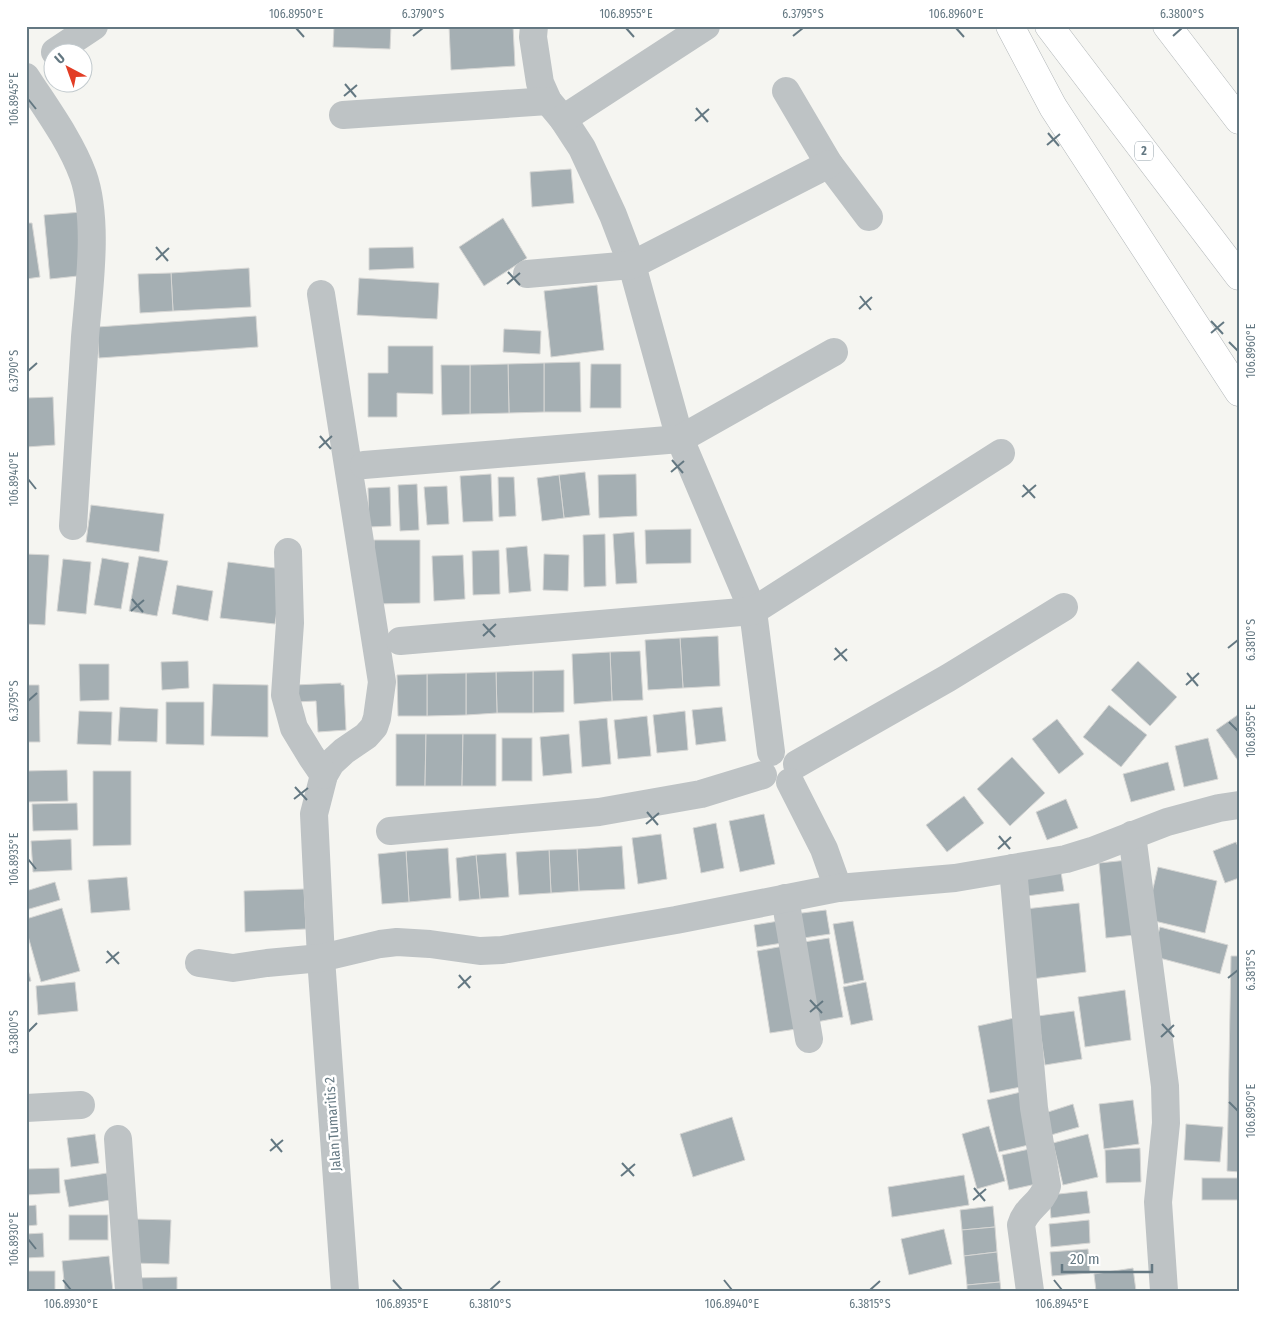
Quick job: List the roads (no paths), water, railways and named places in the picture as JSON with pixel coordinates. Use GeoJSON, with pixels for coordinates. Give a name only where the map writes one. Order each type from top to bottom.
{"type":"FeatureCollection","features":[{"type":"Feature","properties":{"kind":"highway"},"geometry":{"type":"LineString","coordinates":[[1010,26],[1054,107],[1239,392]]}},
{"type":"Feature","properties":{"kind":"highway","name":"2"},"geometry":{"type":"LineString","coordinates":[[1049,26],[1239,276]]}},
{"type":"Feature","properties":{"kind":"highway"},"geometry":{"type":"LineString","coordinates":[[1167,26],[1239,120]]}},
{"type":"Feature","properties":{"kind":"street"},"geometry":{"type":"LineString","coordinates":[[70,42],[94,26]]}},
{"type":"Feature","properties":{"kind":"street"},"geometry":{"type":"LineString","coordinates":[[534,26],[533,37],[540,83],[582,148],[632,265],[680,439],[753,611],[770,783],[780,785],[793,773],[1064,607]]}},
{"type":"Feature","properties":{"kind":"street"},"geometry":{"type":"LineString","coordinates":[[343,115],[556,110],[706,26]]}},
{"type":"Feature","properties":{"kind":"street"},"geometry":{"type":"LineString","coordinates":[[26,72],[42,61]]}},
{"type":"Feature","properties":{"kind":"street"},"geometry":{"type":"LineString","coordinates":[[26,77],[71,147],[83,176],[90,207],[89,288],[73,526]]}},
{"type":"Feature","properties":{"kind":"street"},"geometry":{"type":"LineString","coordinates":[[786,91],[829,164],[869,218]]}},
{"type":"Feature","properties":{"kind":"street"},"geometry":{"type":"LineString","coordinates":[[527,274],[632,265],[829,164]]}},
{"type":"Feature","properties":{"kind":"street"},"geometry":{"type":"LineString","coordinates":[[288,552],[290,623],[285,695],[294,728],[324,775],[331,763],[344,751],[366,736],[374,727],[382,682],[321,294]]}},
{"type":"Feature","properties":{"kind":"street"},"geometry":{"type":"LineString","coordinates":[[364,464],[680,439],[834,352]]}},
{"type":"Feature","properties":{"kind":"street"},"geometry":{"type":"LineString","coordinates":[[400,641],[753,611],[1001,453]]}},
{"type":"Feature","properties":{"kind":"street"},"geometry":{"type":"LineString","coordinates":[[390,831],[599,812],[701,794],[767,764]]}},
{"type":"Feature","properties":{"kind":"street"},"geometry":{"type":"LineString","coordinates":[[793,773],[838,888]]}},
{"type":"Feature","properties":{"kind":"street","name":"Jalan Tumaritis 2"},"geometry":{"type":"LineString","coordinates":[[324,775],[314,814],[321,958],[346,1291]]}},
{"type":"Feature","properties":{"kind":"street"},"geometry":{"type":"LineString","coordinates":[[199,963],[233,968],[321,958],[397,942],[430,944],[480,951],[502,950],[676,920],[838,888],[955,878],[1066,859],[1197,814],[1239,805]]}},
{"type":"Feature","properties":{"kind":"street"},"geometry":{"type":"LineString","coordinates":[[1132,835],[1165,1086],[1166,1123],[1158,1202],[1164,1291]]}},
{"type":"Feature","properties":{"kind":"street"},"geometry":{"type":"LineString","coordinates":[[1014,868],[1034,1108],[1047,1186],[1045,1195],[1023,1217],[1021,1225],[1030,1291]]}},
{"type":"Feature","properties":{"kind":"street"},"geometry":{"type":"LineString","coordinates":[[785,898],[809,1039]]}},
{"type":"Feature","properties":{"kind":"street"},"geometry":{"type":"LineString","coordinates":[[26,1108],[81,1104]]}},
{"type":"Feature","properties":{"kind":"street"},"geometry":{"type":"LineString","coordinates":[[118,1139],[129,1291]]}}]}
